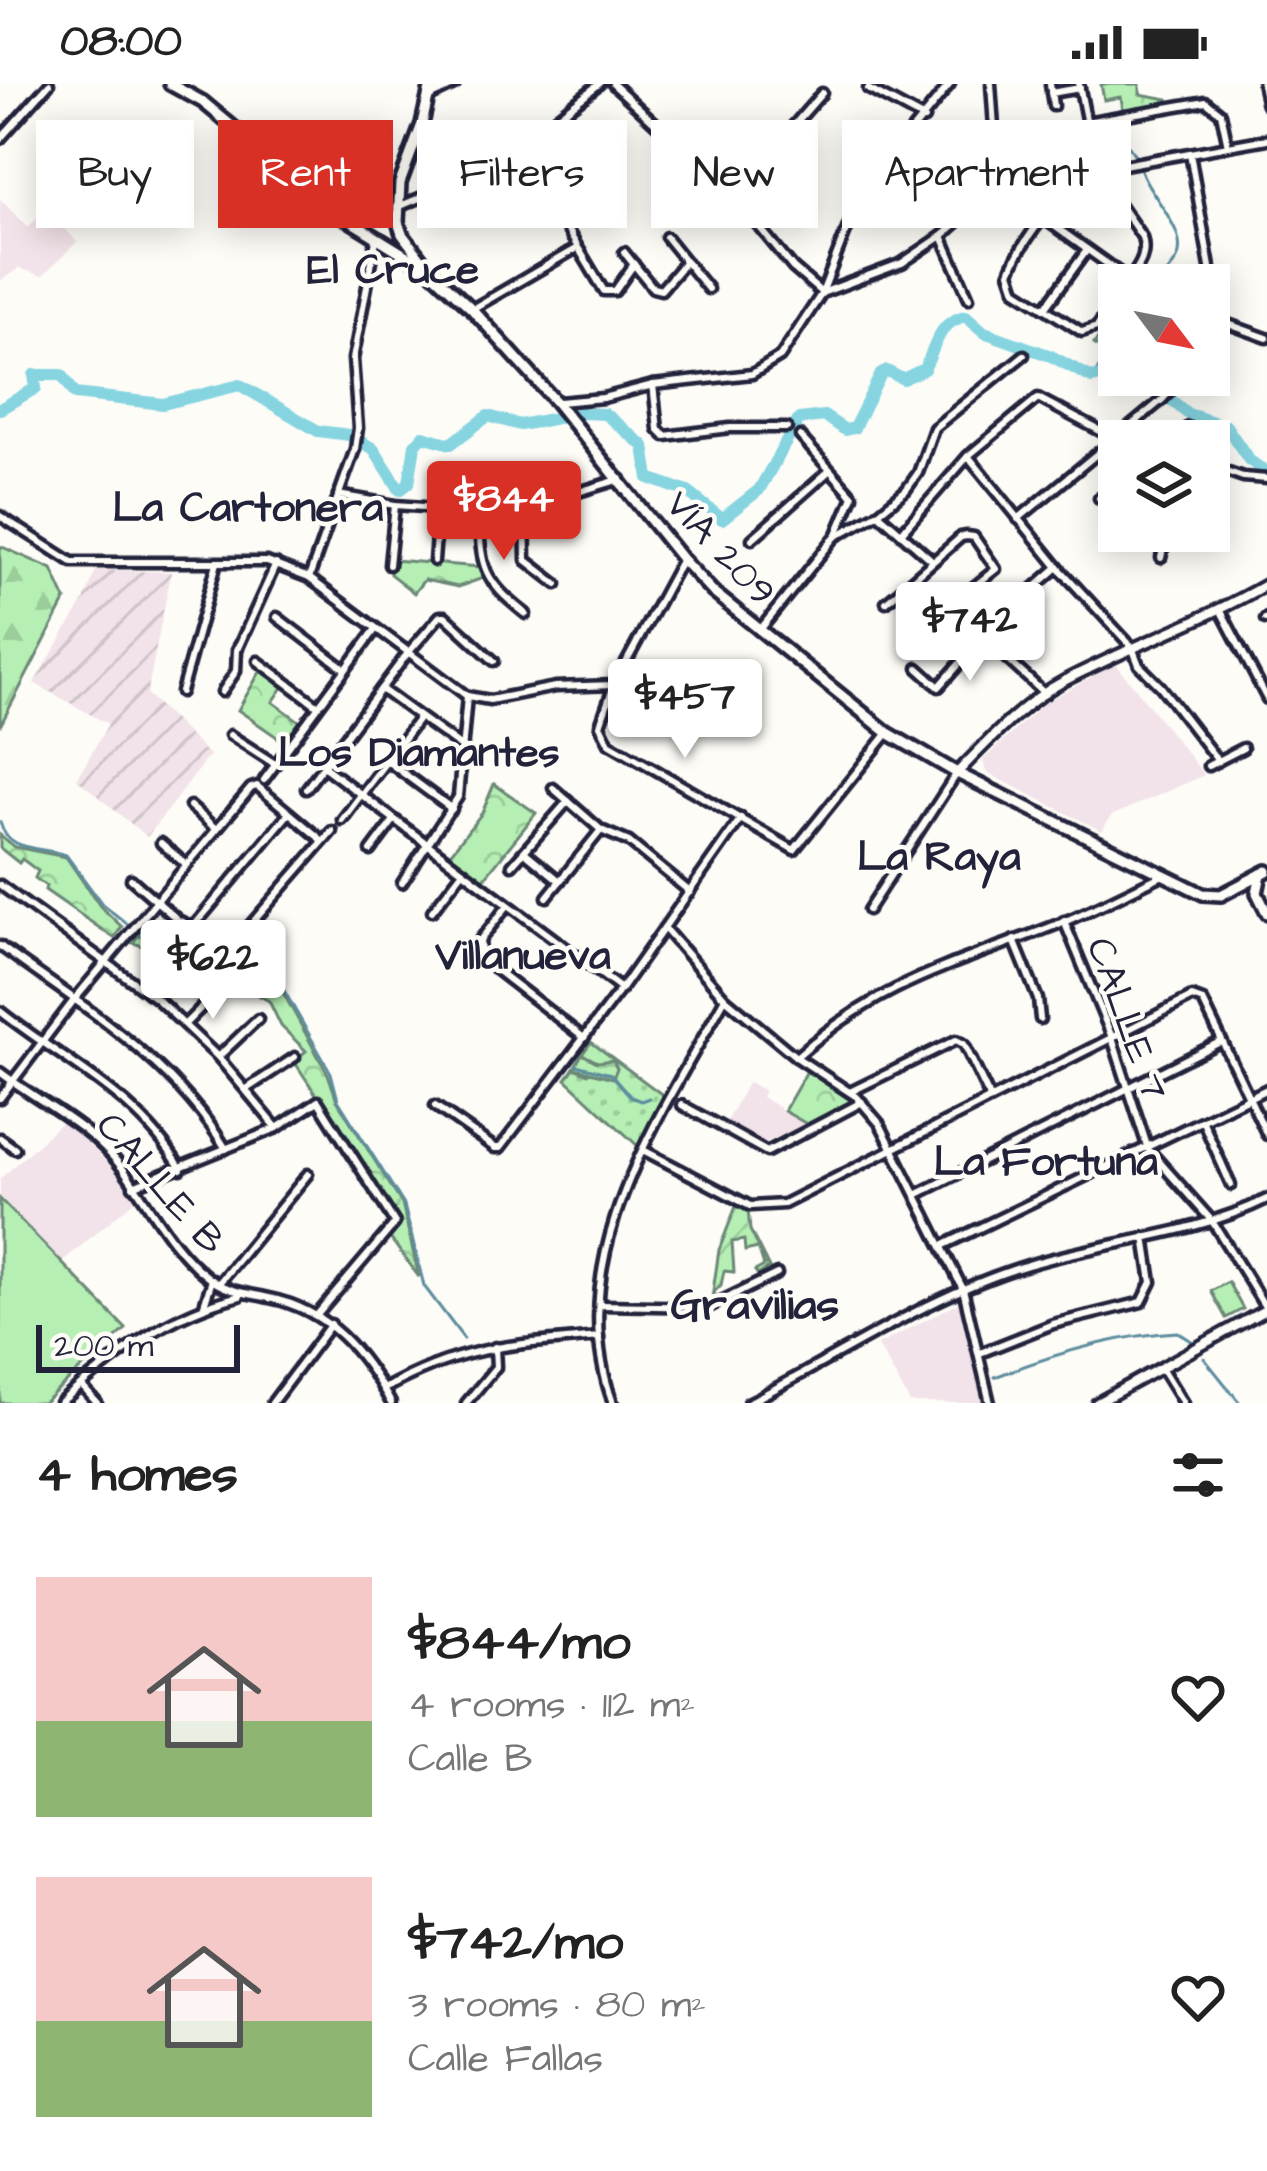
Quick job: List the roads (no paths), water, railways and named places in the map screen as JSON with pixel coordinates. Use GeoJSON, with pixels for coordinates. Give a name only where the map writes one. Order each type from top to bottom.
{"type":"FeatureCollection","features":[{"type":"Feature","properties":{"kind":"main road"},"geometry":{"type":"LineString","coordinates":[[170,84],[203,102],[334,211],[428,268]]}},
{"type":"Feature","properties":{"kind":"main road"},"geometry":{"type":"LineString","coordinates":[[376,240],[390,241],[400,228],[400,183],[431,90]]}},
{"type":"Feature","properties":{"kind":"main road","name":"VÍA 209"},"geometry":{"type":"LineString","coordinates":[[400,228],[428,268],[472,309],[621,479],[682,559],[760,631],[888,733],[957,773],[1203,894],[1228,891]]}},
{"type":"Feature","properties":{"kind":"main road"},"geometry":{"type":"LineString","coordinates":[[1228,891],[1264,873]]}},
{"type":"Feature","properties":{"kind":"main road"},"geometry":{"type":"LineString","coordinates":[[1264,873],[1256,888],[1267,913]]}},
{"type":"Feature","properties":{"kind":"main road"},"geometry":{"type":"LineString","coordinates":[[1228,891],[1259,898]]}},
{"type":"Feature","properties":{"kind":"street"},"geometry":{"type":"LineString","coordinates":[[0,139],[49,84]]}},
{"type":"Feature","properties":{"kind":"street"},"geometry":{"type":"LineString","coordinates":[[431,90],[455,84]]}},
{"type":"Feature","properties":{"kind":"street"},"geometry":{"type":"LineString","coordinates":[[553,120],[599,84]]}},
{"type":"Feature","properties":{"kind":"street"},"geometry":{"type":"LineString","coordinates":[[613,84],[652,120]]}},
{"type":"Feature","properties":{"kind":"street"},"geometry":{"type":"LineString","coordinates":[[557,404],[653,385],[731,378],[780,357],[822,293],[861,193],[950,84]]}},
{"type":"Feature","properties":{"kind":"street"},"geometry":{"type":"LineString","coordinates":[[991,84],[993,120]]}},
{"type":"Feature","properties":{"kind":"street"},"geometry":{"type":"LineString","coordinates":[[1263,84],[1267,103]]}},
{"type":"Feature","properties":{"kind":"street"},"geometry":{"type":"LineString","coordinates":[[1053,106],[1050,88],[1080,86],[1086,120]]}},
{"type":"Feature","properties":{"kind":"street"},"geometry":{"type":"LineString","coordinates":[[868,89],[923,119]]}},
{"type":"Feature","properties":{"kind":"street"},"geometry":{"type":"LineString","coordinates":[[798,120],[822,93]]}},
{"type":"Feature","properties":{"kind":"street"},"geometry":{"type":"LineString","coordinates":[[1097,120],[1206,101],[1221,113],[1228,146]]}},
{"type":"Feature","properties":{"kind":"street"},"geometry":{"type":"LineString","coordinates":[[1131,164],[1267,139]]}},
{"type":"Feature","properties":{"kind":"street"},"geometry":{"type":"LineString","coordinates":[[1190,153],[1209,264]]}},
{"type":"Feature","properties":{"kind":"street"},"geometry":{"type":"LineString","coordinates":[[398,207],[417,199]]}},
{"type":"Feature","properties":{"kind":"street"},"geometry":{"type":"LineString","coordinates":[[1131,221],[1142,237],[1145,254],[1140,264]]}},
{"type":"Feature","properties":{"kind":"street"},"geometry":{"type":"LineString","coordinates":[[566,228],[607,292],[615,291],[634,264]]}},
{"type":"Feature","properties":{"kind":"street"},"geometry":{"type":"LineString","coordinates":[[760,228],[793,268],[822,293]]}},
{"type":"Feature","properties":{"kind":"street"},"geometry":{"type":"LineString","coordinates":[[822,293],[902,263],[951,228]]}},
{"type":"Feature","properties":{"kind":"street"},"geometry":{"type":"LineString","coordinates":[[1039,228],[1010,272],[1016,290],[1082,332],[1098,326]]}},
{"type":"Feature","properties":{"kind":"street"},"geometry":{"type":"LineString","coordinates":[[1057,228],[1106,264]]}},
{"type":"Feature","properties":{"kind":"street"},"geometry":{"type":"LineString","coordinates":[[942,236],[969,298]]}},
{"type":"Feature","properties":{"kind":"street"},"geometry":{"type":"LineString","coordinates":[[665,237],[707,289]]}},
{"type":"Feature","properties":{"kind":"street"},"geometry":{"type":"LineString","coordinates":[[309,578],[355,449],[353,359],[376,240]]}},
{"type":"Feature","properties":{"kind":"street"},"geometry":{"type":"LineString","coordinates":[[472,309],[577,248]]}},
{"type":"Feature","properties":{"kind":"street"},"geometry":{"type":"LineString","coordinates":[[1045,308],[1087,250]]}},
{"type":"Feature","properties":{"kind":"street"},"geometry":{"type":"LineString","coordinates":[[624,252],[653,288],[661,290],[686,262]]}},
{"type":"Feature","properties":{"kind":"street"},"geometry":{"type":"LineString","coordinates":[[1230,324],[1267,338]]}},
{"type":"Feature","properties":{"kind":"street"},"geometry":{"type":"LineString","coordinates":[[835,537],[878,513],[906,490],[918,473],[934,428],[1024,355]]}},
{"type":"Feature","properties":{"kind":"street"},"geometry":{"type":"LineString","coordinates":[[653,385],[658,429],[665,436],[730,428],[787,428]]}},
{"type":"Feature","properties":{"kind":"street"},"geometry":{"type":"LineString","coordinates":[[1140,420],[1166,396]]}},
{"type":"Feature","properties":{"kind":"street"},"geometry":{"type":"LineString","coordinates":[[902,533],[968,456],[1038,398],[1098,430]]}},
{"type":"Feature","properties":{"kind":"street"},"geometry":{"type":"LineString","coordinates":[[760,631],[835,537],[853,496],[800,436]]}},
{"type":"Feature","properties":{"kind":"street"},"geometry":{"type":"LineString","coordinates":[[1018,519],[1098,455]]}},
{"type":"Feature","properties":{"kind":"street"},"geometry":{"type":"LineString","coordinates":[[968,456],[1058,567],[1132,647],[1139,665],[1218,761]]}},
{"type":"Feature","properties":{"kind":"street"},"geometry":{"type":"LineString","coordinates":[[752,539],[830,471]]}},
{"type":"Feature","properties":{"kind":"street"},"geometry":{"type":"LineString","coordinates":[[1230,472],[1267,479]]}},
{"type":"Feature","properties":{"kind":"street"},"geometry":{"type":"LineString","coordinates":[[338,494],[479,513],[525,511],[621,479]]}},
{"type":"Feature","properties":{"kind":"street"},"geometry":{"type":"LineString","coordinates":[[389,565],[395,505]]}},
{"type":"Feature","properties":{"kind":"street"},"geometry":{"type":"LineString","coordinates":[[434,561],[439,509]]}},
{"type":"Feature","properties":{"kind":"street"},"geometry":{"type":"LineString","coordinates":[[525,511],[526,560],[557,584]]}},
{"type":"Feature","properties":{"kind":"street"},"geometry":{"type":"LineString","coordinates":[[479,513],[480,552],[487,577],[526,614]]}},
{"type":"Feature","properties":{"kind":"street"},"geometry":{"type":"LineString","coordinates":[[878,513],[933,561]]}},
{"type":"Feature","properties":{"kind":"street"},"geometry":{"type":"LineString","coordinates":[[0,516],[72,562],[276,564],[289,568],[467,696],[490,700],[555,687],[614,686]]}},
{"type":"Feature","properties":{"kind":"street"},"geometry":{"type":"LineString","coordinates":[[886,602],[933,561],[968,536],[974,537],[996,569],[936,617],[903,588]]}},
{"type":"Feature","properties":{"kind":"street"},"geometry":{"type":"LineString","coordinates":[[1161,558],[1162,552]]}},
{"type":"Feature","properties":{"kind":"street"},"geometry":{"type":"LineString","coordinates":[[289,568],[315,554]]}},
{"type":"Feature","properties":{"kind":"street"},"geometry":{"type":"LineString","coordinates":[[682,559],[614,686],[601,725],[609,743],[794,850],[888,733]]}},
{"type":"Feature","properties":{"kind":"street"},"geometry":{"type":"LineString","coordinates":[[181,692],[217,563]]}},
{"type":"Feature","properties":{"kind":"street"},"geometry":{"type":"LineString","coordinates":[[222,692],[236,671],[237,650],[276,564]]}},
{"type":"Feature","properties":{"kind":"street"},"geometry":{"type":"LineString","coordinates":[[995,622],[1058,567]]}},
{"type":"Feature","properties":{"kind":"street"},"geometry":{"type":"LineString","coordinates":[[868,910],[957,773],[1045,694],[1267,584]]}},
{"type":"Feature","properties":{"kind":"street"},"geometry":{"type":"LineString","coordinates":[[1008,610],[1030,624]]}},
{"type":"Feature","properties":{"kind":"street"},"geometry":{"type":"LineString","coordinates":[[1221,610],[1267,699]]}},
{"type":"Feature","properties":{"kind":"street"},"geometry":{"type":"LineString","coordinates":[[306,789],[407,654],[445,616],[494,661]]}},
{"type":"Feature","properties":{"kind":"street"},"geometry":{"type":"LineString","coordinates":[[277,617],[345,669]]}},
{"type":"Feature","properties":{"kind":"street"},"geometry":{"type":"LineString","coordinates":[[264,780],[375,630]]}},
{"type":"Feature","properties":{"kind":"street"},"geometry":{"type":"LineString","coordinates":[[919,668],[939,687],[983,637],[1045,694]]}},
{"type":"Feature","properties":{"kind":"street"},"geometry":{"type":"LineString","coordinates":[[258,661],[317,705]]}},
{"type":"Feature","properties":{"kind":"street"},"geometry":{"type":"LineString","coordinates":[[381,689],[464,749]]}},
{"type":"Feature","properties":{"kind":"street"},"geometry":{"type":"LineString","coordinates":[[402,883],[453,810],[462,781],[467,696]]}},
{"type":"Feature","properties":{"kind":"street"},"geometry":{"type":"LineString","coordinates":[[342,820],[418,718]]}},
{"type":"Feature","properties":{"kind":"street"},"geometry":{"type":"LineString","coordinates":[[230,735],[274,764]]}},
{"type":"Feature","properties":{"kind":"street"},"geometry":{"type":"LineString","coordinates":[[1208,766],[1243,748]]}},
{"type":"Feature","properties":{"kind":"street"},"geometry":{"type":"LineString","coordinates":[[388,760],[453,810]]}},
{"type":"Feature","properties":{"kind":"street"},"geometry":{"type":"LineString","coordinates":[[323,766],[620,989]]}},
{"type":"Feature","properties":{"kind":"street"},"geometry":{"type":"LineString","coordinates":[[0,1098],[74,1000],[254,786],[323,841]]}},
{"type":"Feature","properties":{"kind":"street"},"geometry":{"type":"LineString","coordinates":[[553,788],[601,830],[629,842],[690,892]]}},
{"type":"Feature","properties":{"kind":"street"},"geometry":{"type":"LineString","coordinates":[[512,865],[568,801]]}},
{"type":"Feature","properties":{"kind":"street"},"geometry":{"type":"LineString","coordinates":[[190,806],[216,829]]}},
{"type":"Feature","properties":{"kind":"street"},"geometry":{"type":"LineString","coordinates":[[193,927],[289,813]]}},
{"type":"Feature","properties":{"kind":"street"},"geometry":{"type":"LineString","coordinates":[[435,1106],[500,1148],[740,818]]}},
{"type":"Feature","properties":{"kind":"street"},"geometry":{"type":"LineString","coordinates":[[371,850],[394,820]]}},
{"type":"Feature","properties":{"kind":"street"},"geometry":{"type":"LineString","coordinates":[[547,897],[601,830]]}},
{"type":"Feature","properties":{"kind":"street"},"geometry":{"type":"LineString","coordinates":[[131,879],[193,927],[232,946],[332,831]]}},
{"type":"Feature","properties":{"kind":"street"},"geometry":{"type":"LineString","coordinates":[[161,843],[186,865]]}},
{"type":"Feature","properties":{"kind":"street"},"geometry":{"type":"LineString","coordinates":[[525,852],[560,881]]}},
{"type":"Feature","properties":{"kind":"street"},"geometry":{"type":"LineString","coordinates":[[432,911],[464,871]]}},
{"type":"Feature","properties":{"kind":"street"},"geometry":{"type":"LineString","coordinates":[[796,1057],[873,998],[1166,874]]}},
{"type":"Feature","properties":{"kind":"street"},"geometry":{"type":"LineString","coordinates":[[0,885],[185,1024],[247,1088],[277,1128]]}},
{"type":"Feature","properties":{"kind":"street"},"geometry":{"type":"LineString","coordinates":[[508,904],[481,940],[484,956],[584,1038]]}},
{"type":"Feature","properties":{"kind":"street","name":"CALLE 7"},"geometry":{"type":"LineString","coordinates":[[1064,921],[1112,1035],[1148,1149],[1212,1221],[1267,1309]]}},
{"type":"Feature","properties":{"kind":"street"},"geometry":{"type":"LineString","coordinates":[[664,928],[725,998],[796,1057],[862,1102],[895,1148],[963,1289],[990,1403]]}},
{"type":"Feature","properties":{"kind":"street"},"geometry":{"type":"LineString","coordinates":[[1014,940],[1038,999],[1040,1019]]}},
{"type":"Feature","properties":{"kind":"street"},"geometry":{"type":"LineString","coordinates":[[0,946],[128,1037],[203,1111],[226,1150]]}},
{"type":"Feature","properties":{"kind":"street"},"geometry":{"type":"LineString","coordinates":[[148,993],[172,961]]}},
{"type":"Feature","properties":{"kind":"street"},"geometry":{"type":"LineString","coordinates":[[185,1024],[219,990]]}},
{"type":"Feature","properties":{"kind":"street"},"geometry":{"type":"LineString","coordinates":[[643,1150],[750,1206],[771,1208],[1196,997],[1203,1001],[1267,1135]]}},
{"type":"Feature","properties":{"kind":"street"},"geometry":{"type":"LineString","coordinates":[[613,1403],[599,1337],[604,1262],[615,1213],[643,1150],[725,998]]}},
{"type":"Feature","properties":{"kind":"street"},"geometry":{"type":"LineString","coordinates":[[0,1011],[107,1084],[155,1131],[181,1169]]}},
{"type":"Feature","properties":{"kind":"street"},"geometry":{"type":"LineString","coordinates":[[218,1057],[258,1019]]}},
{"type":"Feature","properties":{"kind":"street"},"geometry":{"type":"LineString","coordinates":[[850,1092],[959,1040],[990,1098]]}},
{"type":"Feature","properties":{"kind":"street"},"geometry":{"type":"LineString","coordinates":[[918,1194],[1222,1041]]}},
{"type":"Feature","properties":{"kind":"street"},"geometry":{"type":"LineString","coordinates":[[247,1088],[295,1057]]}},
{"type":"Feature","properties":{"kind":"street","name":"CALLE B"},"geometry":{"type":"LineString","coordinates":[[0,1072],[65,1113],[122,1168],[154,1220],[216,1282],[243,1296],[268,1297],[331,1324],[354,1345],[391,1403]]}},
{"type":"Feature","properties":{"kind":"street"},"geometry":{"type":"LineString","coordinates":[[944,1245],[1267,1089]]}},
{"type":"Feature","properties":{"kind":"street"},"geometry":{"type":"LineString","coordinates":[[134,1186],[277,1128],[318,1102],[395,1223],[317,1316]]}},
{"type":"Feature","properties":{"kind":"street"},"geometry":{"type":"LineString","coordinates":[[682,1106],[767,1152],[862,1102]]}},
{"type":"Feature","properties":{"kind":"street"},"geometry":{"type":"LineString","coordinates":[[1203,1122],[1231,1185]]}},
{"type":"Feature","properties":{"kind":"street"},"geometry":{"type":"LineString","coordinates":[[0,1138],[15,1149]]}},
{"type":"Feature","properties":{"kind":"street"},"geometry":{"type":"LineString","coordinates":[[204,1305],[216,1282],[308,1174]]}},
{"type":"Feature","properties":{"kind":"street"},"geometry":{"type":"LineString","coordinates":[[748,1403],[963,1289],[1028,1265],[1212,1221],[1267,1199]]}},
{"type":"Feature","properties":{"kind":"street"},"geometry":{"type":"LineString","coordinates":[[980,1353],[1053,1324],[1142,1302],[1152,1282],[1145,1237]]}},
{"type":"Feature","properties":{"kind":"street"},"geometry":{"type":"LineString","coordinates":[[600,1305],[709,1307],[776,1274]]}},
{"type":"Feature","properties":{"kind":"street"},"geometry":{"type":"LineString","coordinates":[[60,1403],[112,1358],[204,1305],[243,1296]]}},
{"type":"Feature","properties":{"kind":"street"},"geometry":{"type":"LineString","coordinates":[[1097,1403],[1267,1309]]}},
{"type":"Feature","properties":{"kind":"street"},"geometry":{"type":"LineString","coordinates":[[272,1403],[331,1324]]}},
{"type":"Feature","properties":{"kind":"street"},"geometry":{"type":"LineString","coordinates":[[383,1390],[430,1364],[495,1347],[599,1337]]}},
{"type":"Feature","properties":{"kind":"street"},"geometry":{"type":"LineString","coordinates":[[466,1403],[496,1367],[495,1347]]}},
{"type":"Feature","properties":{"kind":"street"},"geometry":{"type":"LineString","coordinates":[[1162,1369],[1183,1403]]}},
{"type":"Feature","properties":{"kind":"street"},"geometry":{"type":"LineString","coordinates":[[81,1385],[98,1403]]}},
{"type":"Feature","properties":{"kind":"waterway"},"geometry":{"type":"LineString","coordinates":[[1131,149],[1137,159]]}},
{"type":"Feature","properties":{"kind":"waterway"},"geometry":{"type":"LineString","coordinates":[[1141,170],[1174,227],[1179,250],[1174,264]]}},
{"type":"Feature","properties":{"kind":"waterway"},"geometry":{"type":"LineString","coordinates":[[0,409],[36,388],[34,375],[62,375],[75,394],[163,404],[240,385],[318,431],[349,435],[374,449],[400,490],[409,483],[415,445],[423,436],[451,444],[488,416],[520,425],[583,413],[605,414],[644,446],[649,478],[688,492],[722,519],[759,490],[799,419],[824,416],[845,430],[854,428],[881,374],[887,371],[903,379],[924,369],[943,329],[956,319],[966,316],[984,332],[1098,377]]}},
{"type":"Feature","properties":{"kind":"waterway"},"geometry":{"type":"LineString","coordinates":[[1092,378],[1098,369]]}},
{"type":"Feature","properties":{"kind":"waterway"},"geometry":{"type":"LineString","coordinates":[[1166,396],[1188,414],[1226,426],[1249,460],[1267,473]]}},
{"type":"Feature","properties":{"kind":"waterway"},"geometry":{"type":"LineString","coordinates":[[0,822],[18,844],[66,855],[102,904],[141,935],[180,943],[282,987],[331,1073],[338,1100],[404,1205],[424,1286],[464,1339]]}},
{"type":"Feature","properties":{"kind":"waterway"},"geometry":{"type":"LineString","coordinates":[[576,1065],[611,1074],[631,1097],[649,1098]]}},
{"type":"Feature","properties":{"kind":"waterway"},"geometry":{"type":"LineString","coordinates":[[995,1377],[1108,1341],[1178,1332],[1193,1342]]}},
{"type":"Feature","properties":{"kind":"waterway"},"geometry":{"type":"LineString","coordinates":[[1204,1358],[1240,1403]]}},
{"type":"Feature","properties":{"kind":"district","name":"El Cruce"},"geometry":{"type":"Point","coordinates":[393,268]}},
{"type":"Feature","properties":{"kind":"district","name":"La Cartonera"},"geometry":{"type":"Point","coordinates":[248,506]}},
{"type":"Feature","properties":{"kind":"district","name":"Los Diamantes"},"geometry":{"type":"Point","coordinates":[419,751]}},
{"type":"Feature","properties":{"kind":"district","name":"La Raya"},"geometry":{"type":"Point","coordinates":[939,855]}},
{"type":"Feature","properties":{"kind":"district","name":"Villanueva"},"geometry":{"type":"Point","coordinates":[523,954]}},
{"type":"Feature","properties":{"kind":"district","name":"La Fortuna"},"geometry":{"type":"Point","coordinates":[1046,1160]}},
{"type":"Feature","properties":{"kind":"district","name":"Gravilias"},"geometry":{"type":"Point","coordinates":[755,1303]}}]}
